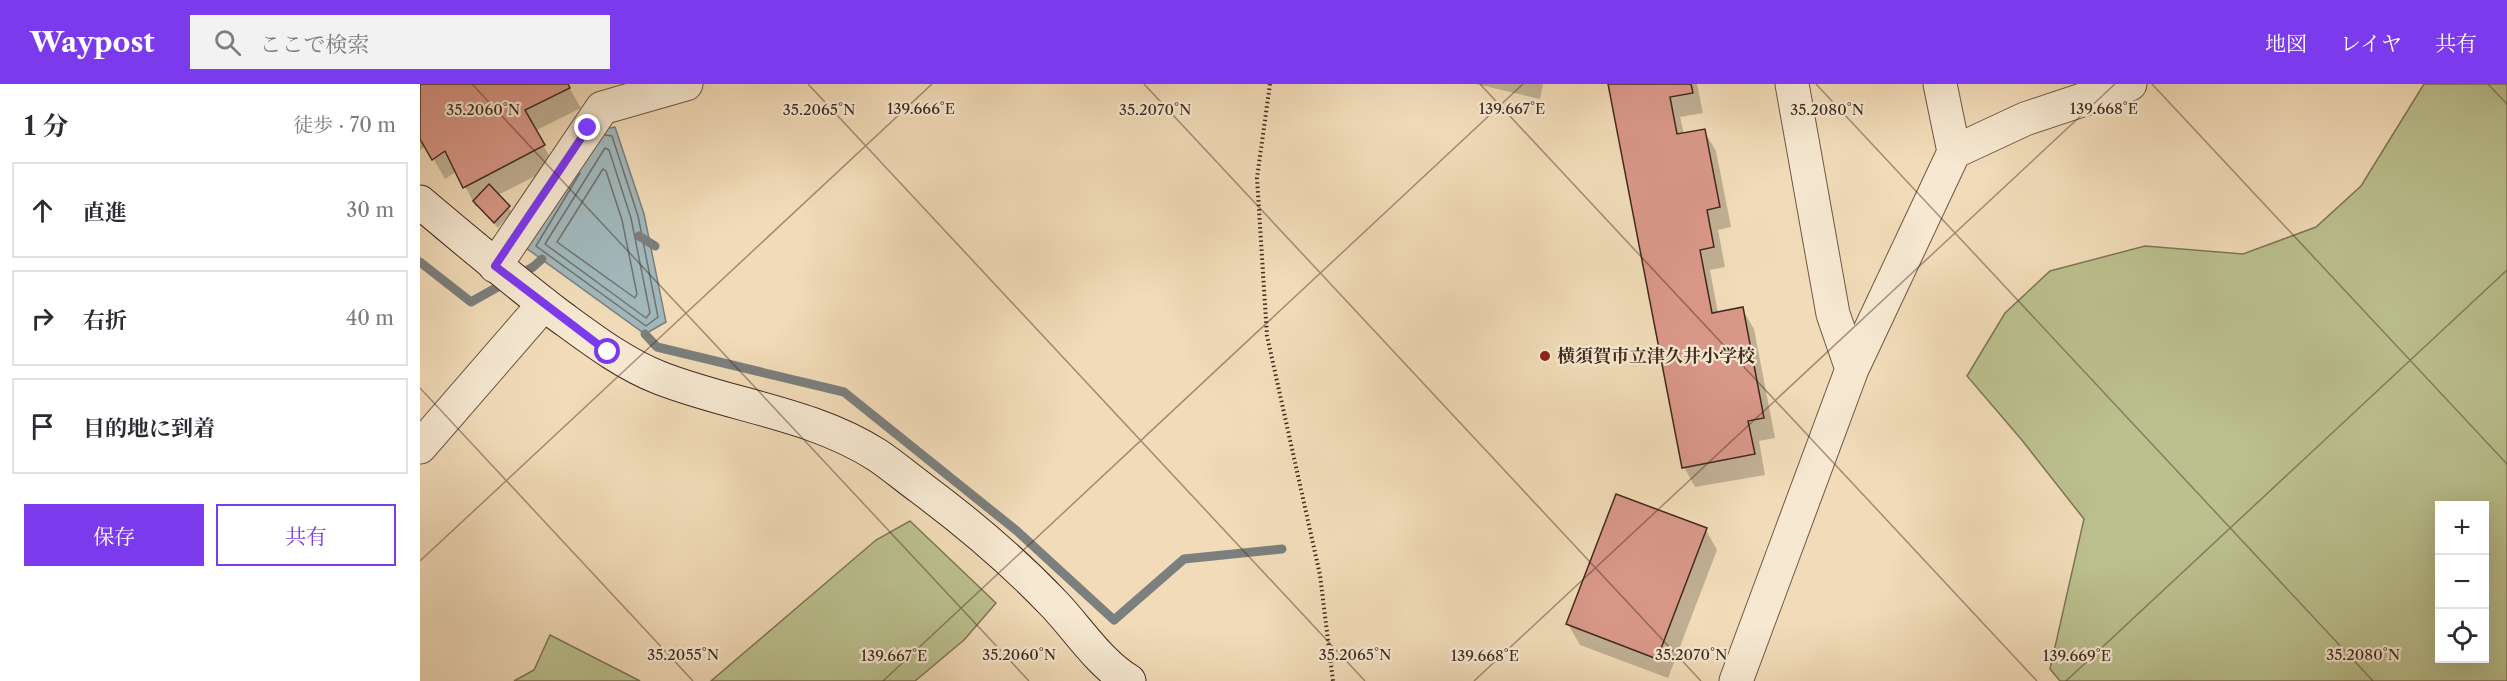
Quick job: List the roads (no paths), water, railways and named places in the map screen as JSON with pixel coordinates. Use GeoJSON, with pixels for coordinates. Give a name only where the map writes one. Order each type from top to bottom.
{"type":"FeatureCollection","features":[{"type":"Feature","properties":{"kind":"street"},"geometry":{"type":"LineString","coordinates":[[495,266],[595,96],[686,84]]}},
{"type":"Feature","properties":{"kind":"street"},"geometry":{"type":"LineString","coordinates":[[1792,84],[1833,314],[1852,369]]}},
{"type":"Feature","properties":{"kind":"street"},"geometry":{"type":"LineString","coordinates":[[1736,681],[1852,369],[1954,152],[1940,84]]}},
{"type":"Feature","properties":{"kind":"street"},"geometry":{"type":"LineString","coordinates":[[1954,152],[2025,119],[2112,87]]}},
{"type":"Feature","properties":{"kind":"street"},"geometry":{"type":"LineString","coordinates":[[420,202],[495,266],[608,352],[659,378],[702,392],[769,409],[832,430],[877,455],[951,510],[1011,560],[1055,605],[1099,656],[1130,681]]}},
{"type":"Feature","properties":{"kind":"street"},"geometry":{"type":"LineString","coordinates":[[420,447],[544,304]]}},
{"type":"Feature","properties":{"kind":"water"},"geometry":{"type":"Polygon","coordinates":[[[615,127],[644,214],[666,322],[645,334],[526,248],[599,130],[615,127]]]}},
{"type":"Feature","properties":{"kind":"waterway"},"geometry":{"type":"LineString","coordinates":[[639,236],[655,246]]}},
{"type":"Feature","properties":{"kind":"waterway"},"geometry":{"type":"LineString","coordinates":[[420,262],[471,302],[533,267],[542,259]]}},
{"type":"Feature","properties":{"kind":"waterway"},"geometry":{"type":"LineString","coordinates":[[645,334],[657,347],[844,392],[1017,531],[1114,620],[1184,559],[1282,549]]}},
{"type":"Feature","properties":{"kind":"place","name":"横須賀市立津久井小学校"},"geometry":{"type":"Point","coordinates":[1545,356]}}]}
